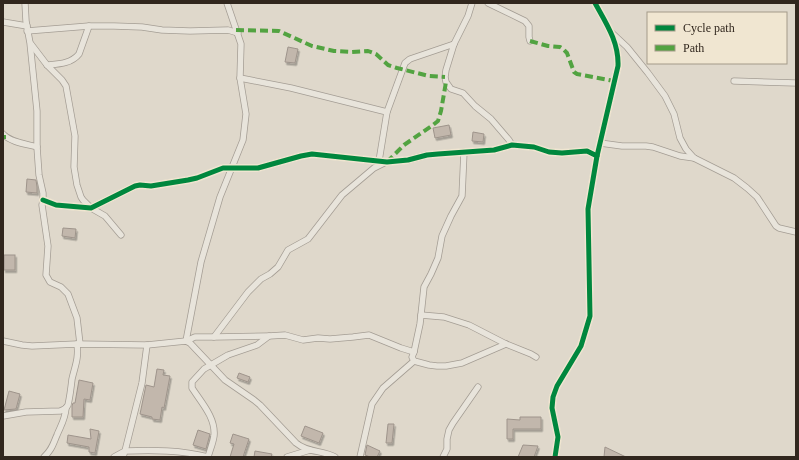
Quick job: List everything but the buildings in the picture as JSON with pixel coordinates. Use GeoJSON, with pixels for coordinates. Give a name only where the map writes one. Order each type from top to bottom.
{"type":"FeatureCollection","features":[{"type":"Feature","properties":{"kind":"street"},"geometry":{"type":"LineString","coordinates":[[25,3],[36,111],[39,175],[43,193],[42,205],[48,246],[46,275],[50,282],[61,287],[68,294],[77,318],[78,358],[64,422],[56,436],[51,450],[44,457]]}},
{"type":"Feature","properties":{"kind":"street"},"geometry":{"type":"LineString","coordinates":[[186,341],[201,262],[220,197],[243,140],[246,120],[240,78],[241,44],[227,3]]}},
{"type":"Feature","properties":{"kind":"street"},"geometry":{"type":"LineString","coordinates":[[472,3],[468,16],[454,44],[446,70],[446,82],[451,88],[462,93],[491,119],[512,145]]}},
{"type":"Feature","properties":{"kind":"street"},"geometry":{"type":"LineString","coordinates":[[488,3],[525,21],[529,26],[530,41]]}},
{"type":"Feature","properties":{"kind":"street"},"geometry":{"type":"LineString","coordinates":[[555,457],[558,437],[552,408],[553,397],[557,386],[581,346],[590,316],[588,209],[597,156],[618,66],[618,53],[612,32],[595,3]]}},
{"type":"Feature","properties":{"kind":"street"},"geometry":{"type":"LineString","coordinates":[[3,22],[27,28],[142,26],[162,30],[225,30],[238,33]]}},
{"type":"Feature","properties":{"kind":"street"},"geometry":{"type":"LineString","coordinates":[[47,65],[65,63],[76,57],[79,54],[89,26]]}},
{"type":"Feature","properties":{"kind":"street"},"geometry":{"type":"LineString","coordinates":[[612,32],[627,47],[665,96],[674,114],[680,138],[686,149],[694,158]]}},
{"type":"Feature","properties":{"kind":"street"},"geometry":{"type":"LineString","coordinates":[[30,44],[66,86],[75,136],[74,167],[81,197],[91,208],[105,216],[121,234]]}},
{"type":"Feature","properties":{"kind":"street"},"geometry":{"type":"LineString","coordinates":[[379,161],[387,112],[405,63],[410,59],[454,44]]}},
{"type":"Feature","properties":{"kind":"street"},"geometry":{"type":"LineString","coordinates":[[240,78],[291,88],[387,112]]}},
{"type":"Feature","properties":{"kind":"street"},"geometry":{"type":"LineString","coordinates":[[734,80],[796,83]]}},
{"type":"Feature","properties":{"kind":"street"},"geometry":{"type":"LineString","coordinates":[[3,134],[6,137],[37,147]]}},
{"type":"Feature","properties":{"kind":"street"},"geometry":{"type":"LineString","coordinates":[[600,143],[622,146],[653,147],[680,156],[694,158],[734,178],[757,197],[776,226],[796,232]]}},
{"type":"Feature","properties":{"kind":"street"},"geometry":{"type":"LineString","coordinates":[[43,200],[56,205],[91,208],[135,186],[151,186],[181,182],[197,178],[223,168],[258,168],[312,154],[387,162],[408,160],[427,155],[494,150],[512,145],[534,147],[549,152],[570,153],[587,151],[597,156]]}},
{"type":"Feature","properties":{"kind":"street"},"geometry":{"type":"LineString","coordinates":[[414,361],[412,357],[421,315],[424,287],[438,258],[442,236],[462,196],[464,152]]}},
{"type":"Feature","properties":{"kind":"street"},"geometry":{"type":"LineString","coordinates":[[214,336],[248,292],[261,279],[278,267],[286,252],[312,235],[345,192],[374,168],[387,162]]}},
{"type":"Feature","properties":{"kind":"street"},"geometry":{"type":"LineString","coordinates":[[421,315],[444,317],[469,325],[536,357]]}},
{"type":"Feature","properties":{"kind":"street"},"geometry":{"type":"LineString","coordinates":[[3,341],[32,346],[78,344],[146,345],[186,341],[194,337],[214,336],[285,335],[303,340],[369,335],[400,348],[414,352]]}},
{"type":"Feature","properties":{"kind":"street"},"geometry":{"type":"LineString","coordinates":[[114,457],[125,451],[165,451],[208,457],[214,436],[214,427],[210,416],[192,388],[192,382],[202,371],[228,355],[257,345],[269,336]]}},
{"type":"Feature","properties":{"kind":"street"},"geometry":{"type":"LineString","coordinates":[[186,341],[190,343],[229,383],[260,405],[299,446],[310,450],[327,453],[335,457]]}},
{"type":"Feature","properties":{"kind":"street"},"geometry":{"type":"LineString","coordinates":[[414,361],[429,365],[446,366],[462,363],[506,344]]}},
{"type":"Feature","properties":{"kind":"street"},"geometry":{"type":"LineString","coordinates":[[123,457],[142,383],[146,345]]}},
{"type":"Feature","properties":{"kind":"street"},"geometry":{"type":"LineString","coordinates":[[360,457],[372,404],[383,388],[414,361]]}},
{"type":"Feature","properties":{"kind":"street"},"geometry":{"type":"LineString","coordinates":[[443,457],[447,449],[449,430],[478,388]]}},
{"type":"Feature","properties":{"kind":"street"},"geometry":{"type":"LineString","coordinates":[[3,416],[26,412],[60,411],[66,408]]}},
{"type":"Feature","properties":{"kind":"street"},"geometry":{"type":"LineString","coordinates":[[288,457],[310,450]]}},
{"type":"Feature","properties":{"kind":"marked path"},"geometry":{"type":"LineString","coordinates":[[236,30],[279,31],[312,46],[334,51],[368,51],[376,54],[388,65],[429,76],[445,77]]}},
{"type":"Feature","properties":{"kind":"marked path"},"geometry":{"type":"LineString","coordinates":[[530,41],[548,46],[560,47],[563,49],[567,53],[574,72],[577,74],[614,81]]}},
{"type":"Feature","properties":{"kind":"marked path"},"geometry":{"type":"LineString","coordinates":[[387,162],[404,145],[438,121],[446,82]]}},
{"type":"Feature","properties":{"kind":"cycle path"},"geometry":{"type":"LineString","coordinates":[[555,457],[558,437],[552,408],[553,397],[557,386],[581,346],[590,316],[588,209],[597,156],[618,66],[618,57],[614,41],[595,3]]}},
{"type":"Feature","properties":{"kind":"cycle path"},"geometry":{"type":"LineString","coordinates":[[43,200],[56,205],[91,208],[135,186],[151,186],[188,180],[223,168],[258,168],[312,154],[387,162],[408,160],[427,155],[494,150],[512,145],[534,147],[549,152],[562,153],[587,151],[597,156]]}}]}
